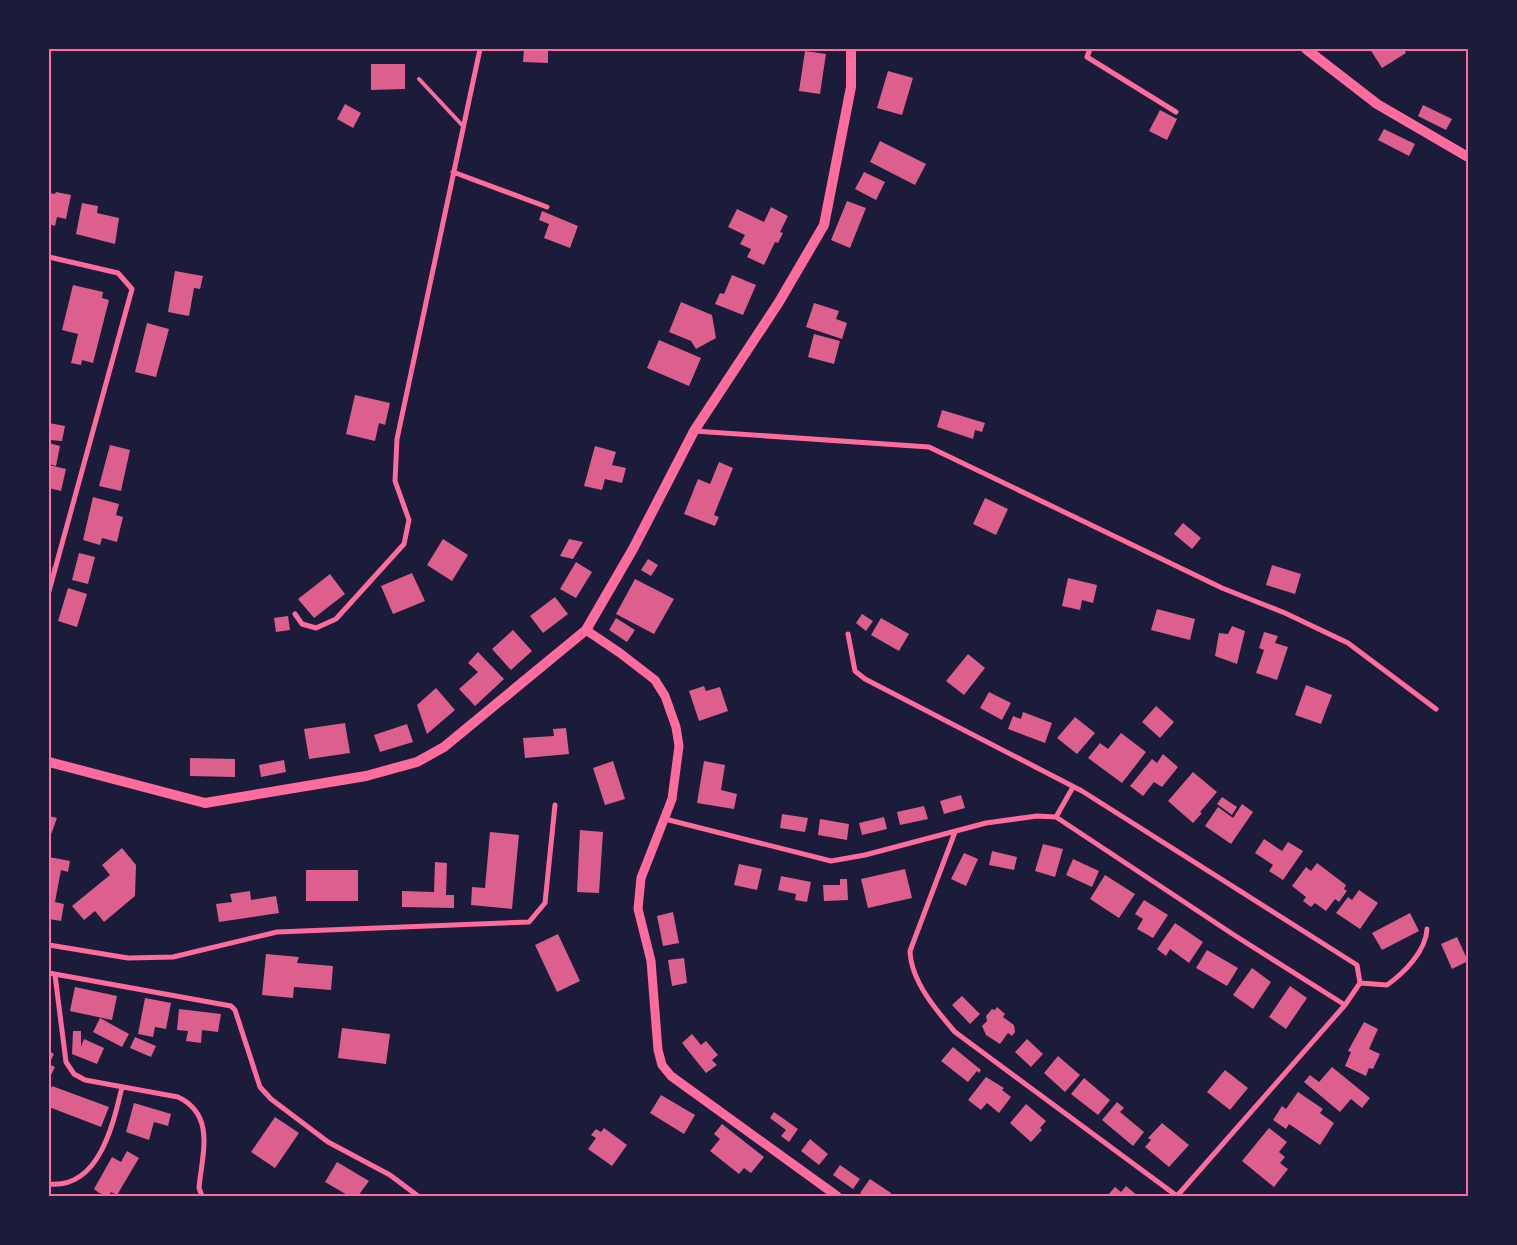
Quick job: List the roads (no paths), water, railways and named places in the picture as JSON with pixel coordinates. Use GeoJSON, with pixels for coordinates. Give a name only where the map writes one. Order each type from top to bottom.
{"type":"FeatureCollection","features":[{"type":"Feature","properties":{"kind":"main road"},"geometry":{"type":"LineString","coordinates":[[49,762],[205,803],[366,776],[416,762],[444,747],[586,630],[633,549],[694,431],[780,302],[824,225],[850,86],[851,49]]}},
{"type":"Feature","properties":{"kind":"main road"},"geometry":{"type":"LineString","coordinates":[[1306,49],[1377,104],[1468,157]]}},
{"type":"Feature","properties":{"kind":"street"},"geometry":{"type":"LineString","coordinates":[[295,614],[302,624],[316,628],[336,619],[404,544],[409,520],[394,481],[397,439],[462,125],[480,49]]}},
{"type":"Feature","properties":{"kind":"street"},"geometry":{"type":"LineString","coordinates":[[1090,49],[1087,57],[1176,112]]}},
{"type":"Feature","properties":{"kind":"street"},"geometry":{"type":"LineString","coordinates":[[453,172],[547,207]]}},
{"type":"Feature","properties":{"kind":"street"},"geometry":{"type":"LineString","coordinates":[[49,256],[118,274],[132,289],[49,591]]}},
{"type":"Feature","properties":{"kind":"street"},"geometry":{"type":"LineString","coordinates":[[694,431],[929,447],[1222,588],[1285,613],[1348,643],[1436,709]]}},
{"type":"Feature","properties":{"kind":"street"},"geometry":{"type":"LineString","coordinates":[[586,630],[620,653],[654,680],[665,696],[676,727],[679,746],[672,799],[666,819],[641,878],[638,908],[651,961],[658,1050],[662,1065],[671,1076],[837,1196]]}},
{"type":"Feature","properties":{"kind":"street"},"geometry":{"type":"LineString","coordinates":[[848,634],[855,671],[865,679],[1073,787],[1357,966],[1360,983],[1345,1005],[1177,1196],[955,1032],[934,1005],[917,978],[910,965],[910,951],[955,832]]}},
{"type":"Feature","properties":{"kind":"street"},"geometry":{"type":"LineString","coordinates":[[1056,817],[1073,787]]}},
{"type":"Feature","properties":{"kind":"street"},"geometry":{"type":"LineString","coordinates":[[49,945],[128,958],[173,957],[278,932],[529,922],[545,903],[555,805]]}},
{"type":"Feature","properties":{"kind":"street"},"geometry":{"type":"LineString","coordinates":[[666,819],[831,861],[865,855],[986,823],[1037,816],[1056,817],[1234,935],[1345,1005]]}},
{"type":"Feature","properties":{"kind":"street"},"geometry":{"type":"LineString","coordinates":[[1360,983],[1387,985],[1405,972],[1427,936],[1427,929]]}},
{"type":"Feature","properties":{"kind":"street"},"geometry":{"type":"LineString","coordinates":[[49,974],[231,1006],[235,1010],[260,1087],[270,1099],[328,1142],[390,1175],[418,1196]]}},
{"type":"Feature","properties":{"kind":"street"},"geometry":{"type":"LineString","coordinates":[[55,975],[66,1062],[74,1074],[84,1080],[178,1097],[190,1103],[203,1120],[204,1131],[199,1188],[202,1196]]}},
{"type":"Feature","properties":{"kind":"street"},"geometry":{"type":"LineString","coordinates":[[49,1184],[64,1184],[75,1181],[89,1170],[107,1138],[122,1087]]}},
{"type":"Feature","properties":{"kind":"lane"},"geometry":{"type":"LineString","coordinates":[[418,79],[462,125]]}}]}
